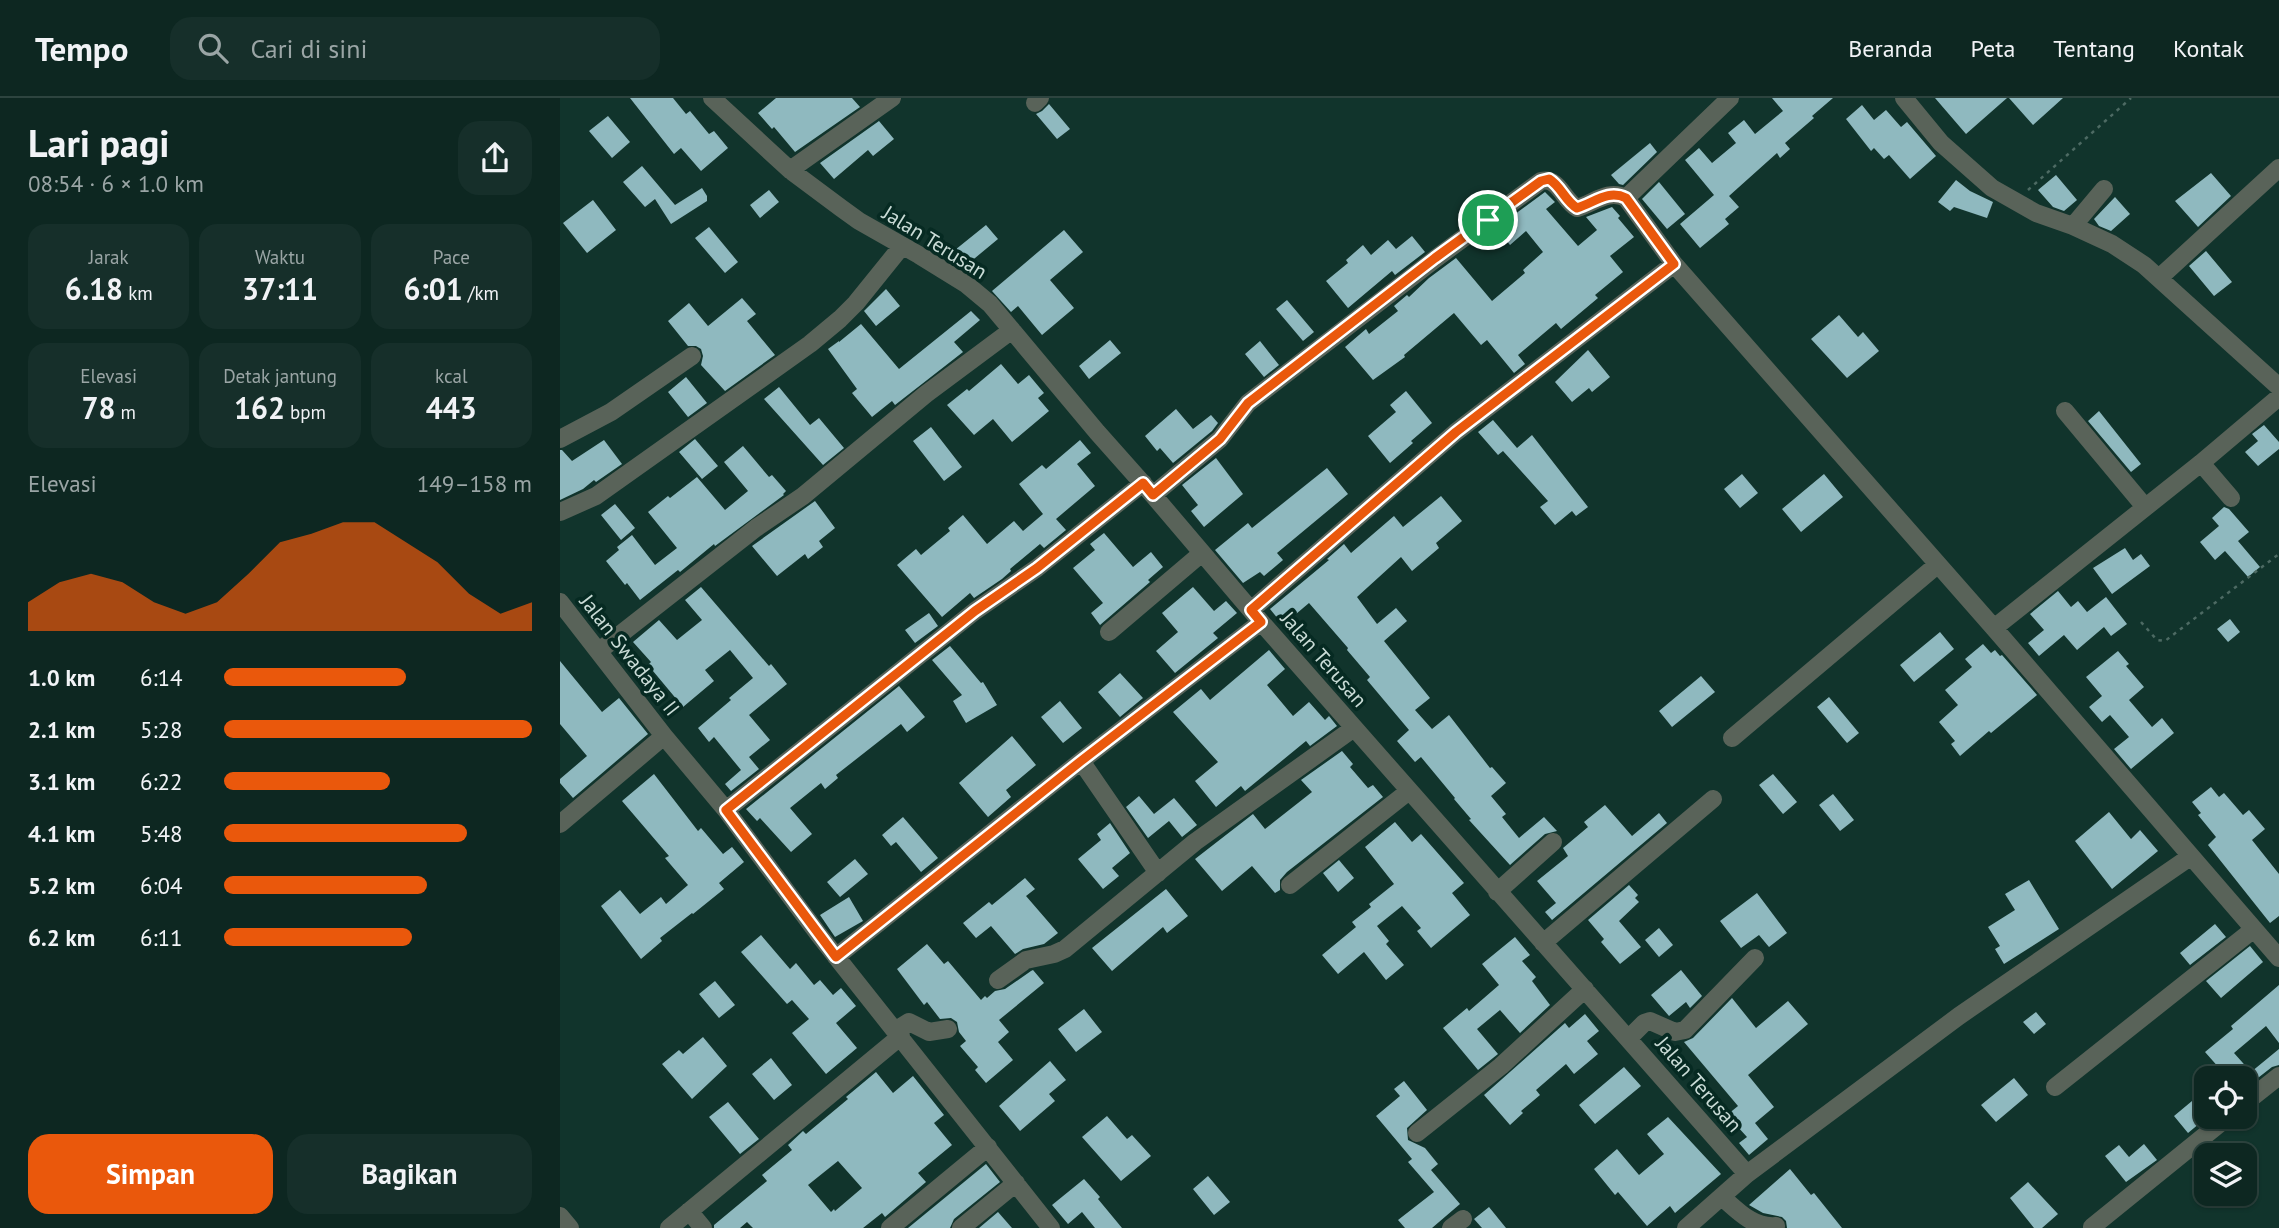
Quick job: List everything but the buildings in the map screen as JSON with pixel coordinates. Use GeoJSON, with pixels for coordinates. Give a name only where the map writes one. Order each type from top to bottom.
{"type":"FeatureCollection","features":[{"type":"Feature","properties":{"kind":"street","name":"Jalan Terusan"},"geometry":{"type":"LineString","coordinates":[[712,98],[790,170],[841,208],[966,284],[989,304],[1256,616],[1747,1174]]}},
{"type":"Feature","properties":{"kind":"street"},"geometry":{"type":"LineString","coordinates":[[790,170],[892,98]]}},
{"type":"Feature","properties":{"kind":"street"},"geometry":{"type":"LineString","coordinates":[[1904,98],[1941,143],[1992,188],[2036,213],[2112,244],[2144,265],[2279,387]]}},
{"type":"Feature","properties":{"kind":"street"},"geometry":{"type":"LineString","coordinates":[[1626,198],[1724,104]]}},
{"type":"Feature","properties":{"kind":"street"},"geometry":{"type":"LineString","coordinates":[[2158,278],[2279,168]]}},
{"type":"Feature","properties":{"kind":"street"},"geometry":{"type":"LineString","coordinates":[[726,810],[942,636],[1220,439],[1248,403],[1435,258],[1541,181],[1549,179],[1555,182],[1577,208],[1609,194],[1626,198],[1674,264],[2279,958]]}},
{"type":"Feature","properties":{"kind":"street"},"geometry":{"type":"LineString","coordinates":[[2073,226],[2104,189]]}},
{"type":"Feature","properties":{"kind":"street"},"geometry":{"type":"LineString","coordinates":[[560,512],[596,496],[810,344],[856,303],[902,246]]}},
{"type":"Feature","properties":{"kind":"street"},"geometry":{"type":"LineString","coordinates":[[836,957],[1081,761],[1256,616],[1456,432],[1674,264]]}},
{"type":"Feature","properties":{"kind":"street"},"geometry":{"type":"LineString","coordinates":[[599,651],[756,528],[803,496],[926,394],[1012,330]]}},
{"type":"Feature","properties":{"kind":"street"},"geometry":{"type":"LineString","coordinates":[[560,439],[611,412],[692,356]]}},
{"type":"Feature","properties":{"kind":"street"},"geometry":{"type":"LineString","coordinates":[[1994,628],[2202,463],[2275,401]]}},
{"type":"Feature","properties":{"kind":"street"},"geometry":{"type":"LineString","coordinates":[[2065,411],[2145,507]]}},
{"type":"Feature","properties":{"kind":"street"},"geometry":{"type":"LineString","coordinates":[[2202,463],[2231,498]]}},
{"type":"Feature","properties":{"kind":"street"},"geometry":{"type":"LineString","coordinates":[[1109,632],[1202,553]]}},
{"type":"Feature","properties":{"kind":"street"},"geometry":{"type":"LineString","coordinates":[[1732,738],[1937,565]]}},
{"type":"Feature","properties":{"kind":"street","name":"Jalan Swadaya II"},"geometry":{"type":"LineString","coordinates":[[563,612],[599,651],[664,736],[726,810],[836,957],[1051,1228]]}},
{"type":"Feature","properties":{"kind":"street"},"geometry":{"type":"LineString","coordinates":[[998,980],[1026,960],[1065,950],[1195,842],[1354,728]]}},
{"type":"Feature","properties":{"kind":"street"},"geometry":{"type":"LineString","coordinates":[[560,824],[664,736]]}},
{"type":"Feature","properties":{"kind":"street"},"geometry":{"type":"LineString","coordinates":[[1081,761],[1158,873]]}},
{"type":"Feature","properties":{"kind":"street"},"geometry":{"type":"LineString","coordinates":[[1290,885],[1409,791]]}},
{"type":"Feature","properties":{"kind":"street"},"geometry":{"type":"LineString","coordinates":[[1543,943],[1713,799]]}},
{"type":"Feature","properties":{"kind":"street"},"geometry":{"type":"LineString","coordinates":[[1497,892],[1553,842]]}},
{"type":"Feature","properties":{"kind":"street"},"geometry":{"type":"LineString","coordinates":[[1686,1228],[1747,1174],[1959,1016],[2190,857]]}},
{"type":"Feature","properties":{"kind":"street"},"geometry":{"type":"LineString","coordinates":[[2055,1087],[2254,929]]}},
{"type":"Feature","properties":{"kind":"street"},"geometry":{"type":"LineString","coordinates":[[1629,1038],[1644,1023],[1650,1021],[1675,1032],[1685,1030],[1755,958]]}},
{"type":"Feature","properties":{"kind":"street"},"geometry":{"type":"LineString","coordinates":[[1416,1133],[1501,1066],[1585,989]]}},
{"type":"Feature","properties":{"kind":"street"},"geometry":{"type":"LineString","coordinates":[[669,1228],[909,1022],[929,1032],[948,1028]]}},
{"type":"Feature","properties":{"kind":"street"},"geometry":{"type":"LineString","coordinates":[[2257,1093],[2279,1076]]}},
{"type":"Feature","properties":{"kind":"street"},"geometry":{"type":"LineString","coordinates":[[2092,1227],[2213,1129]]}},
{"type":"Feature","properties":{"kind":"street"},"geometry":{"type":"LineString","coordinates":[[890,1228],[988,1147]]}},
{"type":"Feature","properties":{"kind":"street"},"geometry":{"type":"LineString","coordinates":[[961,1228],[1016,1183]]}},
{"type":"Feature","properties":{"kind":"street"},"geometry":{"type":"LineString","coordinates":[[1722,1197],[1745,1218],[1765,1228],[1776,1226]]}},
{"type":"Feature","properties":{"kind":"street"},"geometry":{"type":"LineString","coordinates":[[689,1211],[703,1228]]}},
{"type":"Feature","properties":{"kind":"path"},"geometry":{"type":"LineString","coordinates":[[2015,201],[2131,98]]}},
{"type":"Feature","properties":{"kind":"path"},"geometry":{"type":"LineString","coordinates":[[2141,622],[2157,640],[2165,641],[2279,554]]}},
{"type":"Feature","properties":{"kind":"route"},"geometry":{"type":"LineString","coordinates":[[1549,179],[1555,182],[1577,208],[1609,194],[1620,195],[1626,198],[1674,264],[1456,432],[1251,610],[1261,622],[1081,761],[836,957],[726,810],[921,653],[1037,568],[1143,483],[1153,495],[1220,439],[1248,403],[1488,220],[1541,181],[1549,179]]}}]}
